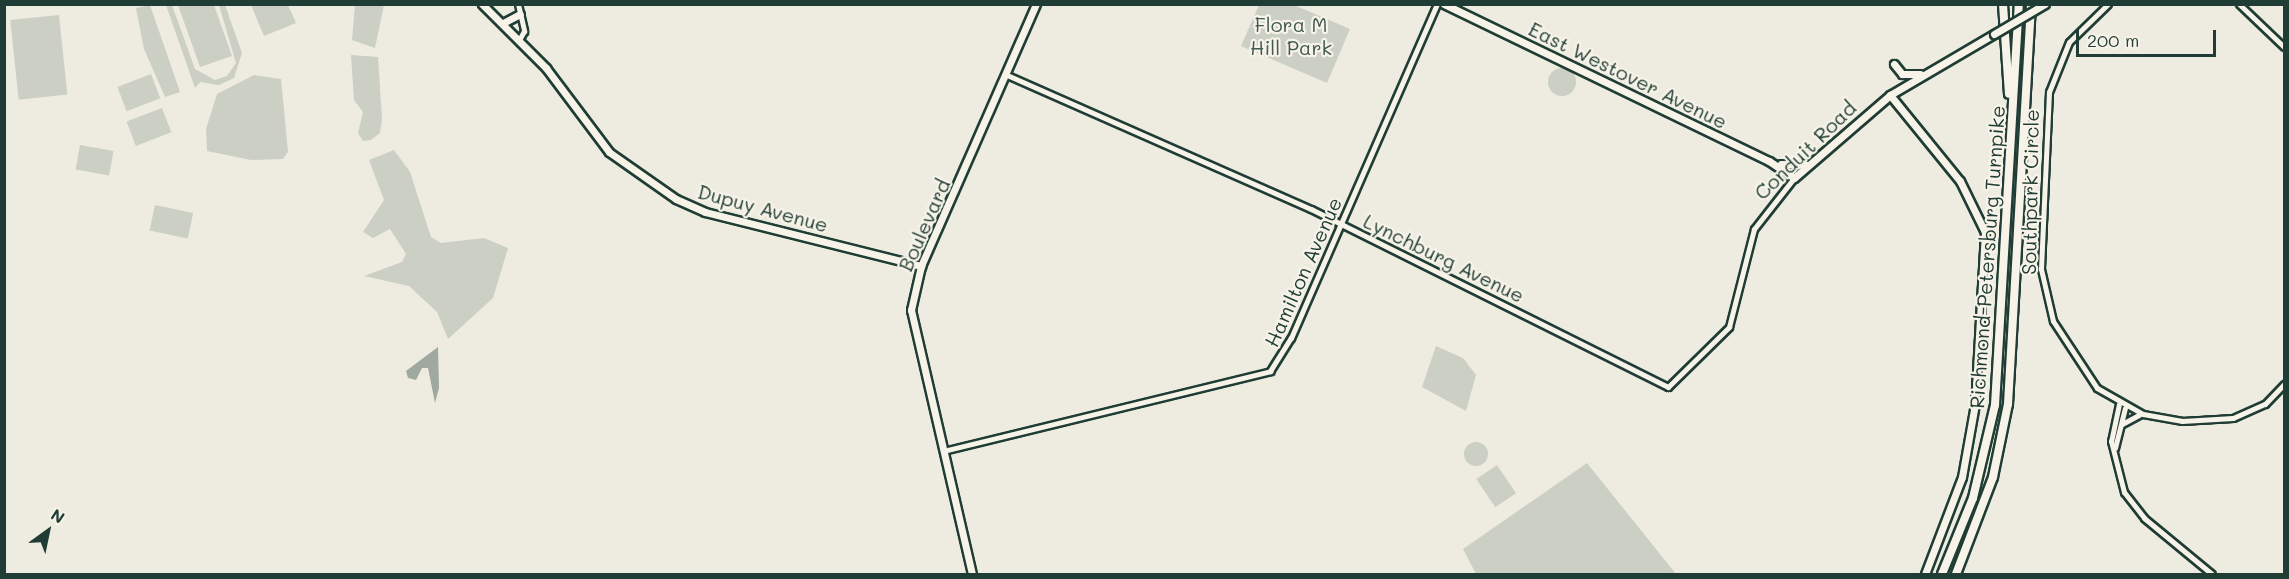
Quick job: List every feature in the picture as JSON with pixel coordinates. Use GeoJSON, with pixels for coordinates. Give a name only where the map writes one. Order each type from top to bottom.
{"type":"FeatureCollection","features":[{"type":"Feature","properties":{"kind":"highway"},"geometry":{"type":"LineString","coordinates":[[2003,4],[2010,153]]}},
{"type":"Feature","properties":{"kind":"highway","name":"Richmond-Petersburg Turnpike"},"geometry":{"type":"LineString","coordinates":[[1942,574],[1973,498],[1995,405],[2019,4]]}},
{"type":"Feature","properties":{"kind":"highway","name":"Richmond-Petersburg Turnpike"},"geometry":{"type":"LineString","coordinates":[[1956,574],[1993,477],[2008,404],[2031,4]]}},
{"type":"Feature","properties":{"kind":"highway"},"geometry":{"type":"LineString","coordinates":[[2029,49],[2036,4]]}},
{"type":"Feature","properties":{"kind":"main road","name":"Dupuy Avenue"},"geometry":{"type":"LineString","coordinates":[[482,4],[546,68],[609,152],[682,202],[921,266]]}},
{"type":"Feature","properties":{"kind":"main road","name":"Boulevard"},"geometry":{"type":"LineString","coordinates":[[972,574],[912,325],[921,266],[1007,75],[1036,4]]}},
{"type":"Feature","properties":{"kind":"main road","name":"East Westover Avenue"},"geometry":{"type":"LineString","coordinates":[[1444,4],[1769,160],[1794,178]]}},
{"type":"Feature","properties":{"kind":"main road","name":"Conduit Road"},"geometry":{"type":"LineString","coordinates":[[1794,178],[1890,96],[2045,4]]}},
{"type":"Feature","properties":{"kind":"main road"},"geometry":{"type":"LineString","coordinates":[[503,23],[520,14]]}},
{"type":"Feature","properties":{"kind":"main road"},"geometry":{"type":"LineString","coordinates":[[1893,64],[1904,75],[1925,74]]}},
{"type":"Feature","properties":{"kind":"main road"},"geometry":{"type":"LineString","coordinates":[[1890,96],[1960,181],[1984,232],[1976,404],[1962,477],[1925,574]]}},
{"type":"Feature","properties":{"kind":"main road"},"geometry":{"type":"LineString","coordinates":[[1769,160],[1794,168],[1810,164]]}},
{"type":"Feature","properties":{"kind":"street"},"geometry":{"type":"LineString","coordinates":[[518,4],[519,40]]}},
{"type":"Feature","properties":{"kind":"street","name":"Hamilton Avenue"},"geometry":{"type":"LineString","coordinates":[[943,451],[1263,375],[1283,354],[1437,4]]}},
{"type":"Feature","properties":{"kind":"street","name":"Southpark Circle"},"geometry":{"type":"LineString","coordinates":[[2108,4],[2066,47],[2049,92],[2041,269],[2060,336],[2090,380],[2122,406]]}},
{"type":"Feature","properties":{"kind":"street"},"geometry":{"type":"LineString","coordinates":[[2239,4],[2284,47]]}},
{"type":"Feature","properties":{"kind":"street","name":"Lynchburg Avenue"},"geometry":{"type":"LineString","coordinates":[[1007,75],[1341,224],[1668,387]]}},
{"type":"Feature","properties":{"kind":"street","name":"Conduit Road"},"geometry":{"type":"LineString","coordinates":[[1668,387],[1726,330],[1754,229],[1794,178]]}},
{"type":"Feature","properties":{"kind":"street"},"geometry":{"type":"LineString","coordinates":[[2122,406],[2143,414],[2182,422],[2233,418],[2265,404],[2284,384]]}},
{"type":"Feature","properties":{"kind":"street"},"geometry":{"type":"LineString","coordinates":[[2122,406],[2115,448],[2120,481],[2136,510],[2212,574]]}},
{"type":"Feature","properties":{"kind":"street"},"geometry":{"type":"LineString","coordinates":[[2115,448],[2111,441],[2122,406]]}},
{"type":"Feature","properties":{"kind":"street"},"geometry":{"type":"LineString","coordinates":[[2119,428],[2128,417],[2143,414]]}},
{"type":"Feature","properties":{"kind":"green space"},"geometry":{"type":"Polygon","coordinates":[[[150,5],[180,92],[165,97],[144,49],[136,8],[150,5]]]}},
{"type":"Feature","properties":{"kind":"green space"},"geometry":{"type":"Polygon","coordinates":[[[166,5],[172,5],[195,69],[215,80],[227,76],[236,63],[219,5],[225,5],[242,53],[234,78],[219,85],[200,82],[195,88],[166,5]]]}},
{"type":"Feature","properties":{"kind":"green space"},"geometry":{"type":"Polygon","coordinates":[[[178,5],[214,5],[232,56],[200,67],[178,5]]]}},
{"type":"Feature","properties":{"kind":"green space"},"geometry":{"type":"Polygon","coordinates":[[[251,5],[288,5],[296,23],[264,36],[251,5]]]}},
{"type":"Feature","properties":{"kind":"green space"},"geometry":{"type":"Polygon","coordinates":[[[355,5],[384,5],[375,48],[352,40],[355,5]]]}},
{"type":"Feature","properties":{"kind":"green space","name":"Flora M Hill Park"},"geometry":{"type":"Polygon","coordinates":[[[1259,5],[1294,5],[1350,29],[1327,83],[1241,46],[1259,5]]]}},
{"type":"Feature","properties":{"kind":"green space"},"geometry":{"type":"Polygon","coordinates":[[[59,15],[67,95],[19,100],[10,20],[59,15]]]}},
{"type":"Feature","properties":{"kind":"green space"},"geometry":{"type":"Polygon","coordinates":[[[351,55],[378,57],[382,119],[380,133],[371,140],[363,141],[358,133],[363,112],[354,100],[351,55]]]}},
{"type":"Feature","properties":{"kind":"green space"},"geometry":{"type":"Polygon","coordinates":[[[1562,68],[1572,72],[1576,82],[1572,92],[1562,96],[1552,92],[1548,82],[1552,72],[1562,68]]]}},
{"type":"Feature","properties":{"kind":"green space"},"geometry":{"type":"Polygon","coordinates":[[[151,74],[160,98],[127,111],[117,87],[151,74]]]}},
{"type":"Feature","properties":{"kind":"green space"},"geometry":{"type":"Polygon","coordinates":[[[254,75],[281,79],[288,152],[283,159],[251,160],[207,151],[206,129],[217,94],[254,75]]]}},
{"type":"Feature","properties":{"kind":"green space"},"geometry":{"type":"Polygon","coordinates":[[[162,108],[171,132],[136,146],[127,122],[162,108]]]}},
{"type":"Feature","properties":{"kind":"green space"},"geometry":{"type":"Polygon","coordinates":[[[80,145],[113,151],[109,176],[76,170],[80,145]]]}},
{"type":"Feature","properties":{"kind":"green space"},"geometry":{"type":"Polygon","coordinates":[[[394,150],[410,172],[431,237],[441,243],[484,238],[508,248],[493,298],[448,339],[437,312],[409,286],[364,276],[402,262],[406,254],[390,229],[373,238],[363,232],[384,200],[369,160],[394,150]]]}},
{"type":"Feature","properties":{"kind":"green space"},"geometry":{"type":"Polygon","coordinates":[[[155,205],[193,213],[188,239],[150,230],[155,205]]]}},
{"type":"Feature","properties":{"kind":"green space"},"geometry":{"type":"Polygon","coordinates":[[[1436,346],[1463,358],[1476,375],[1466,411],[1422,387],[1436,346]]]}},
{"type":"Feature","properties":{"kind":"green space"},"geometry":{"type":"Polygon","coordinates":[[[1471,442],[1481,442],[1488,449],[1488,459],[1481,466],[1471,466],[1464,459],[1464,449],[1471,442]]]}},
{"type":"Feature","properties":{"kind":"green space"},"geometry":{"type":"Polygon","coordinates":[[[1587,463],[1676,574],[1476,574],[1463,549],[1587,463]]]}},
{"type":"Feature","properties":{"kind":"green space"},"geometry":{"type":"Polygon","coordinates":[[[1497,465],[1516,493],[1495,507],[1476,479],[1497,465]]]}},
{"type":"Feature","properties":{"kind":"shaded area"},"geometry":{"type":"Polygon","coordinates":[[[438,347],[439,388],[435,403],[428,368],[422,368],[416,380],[408,378],[406,371],[438,347]]]}}]}
